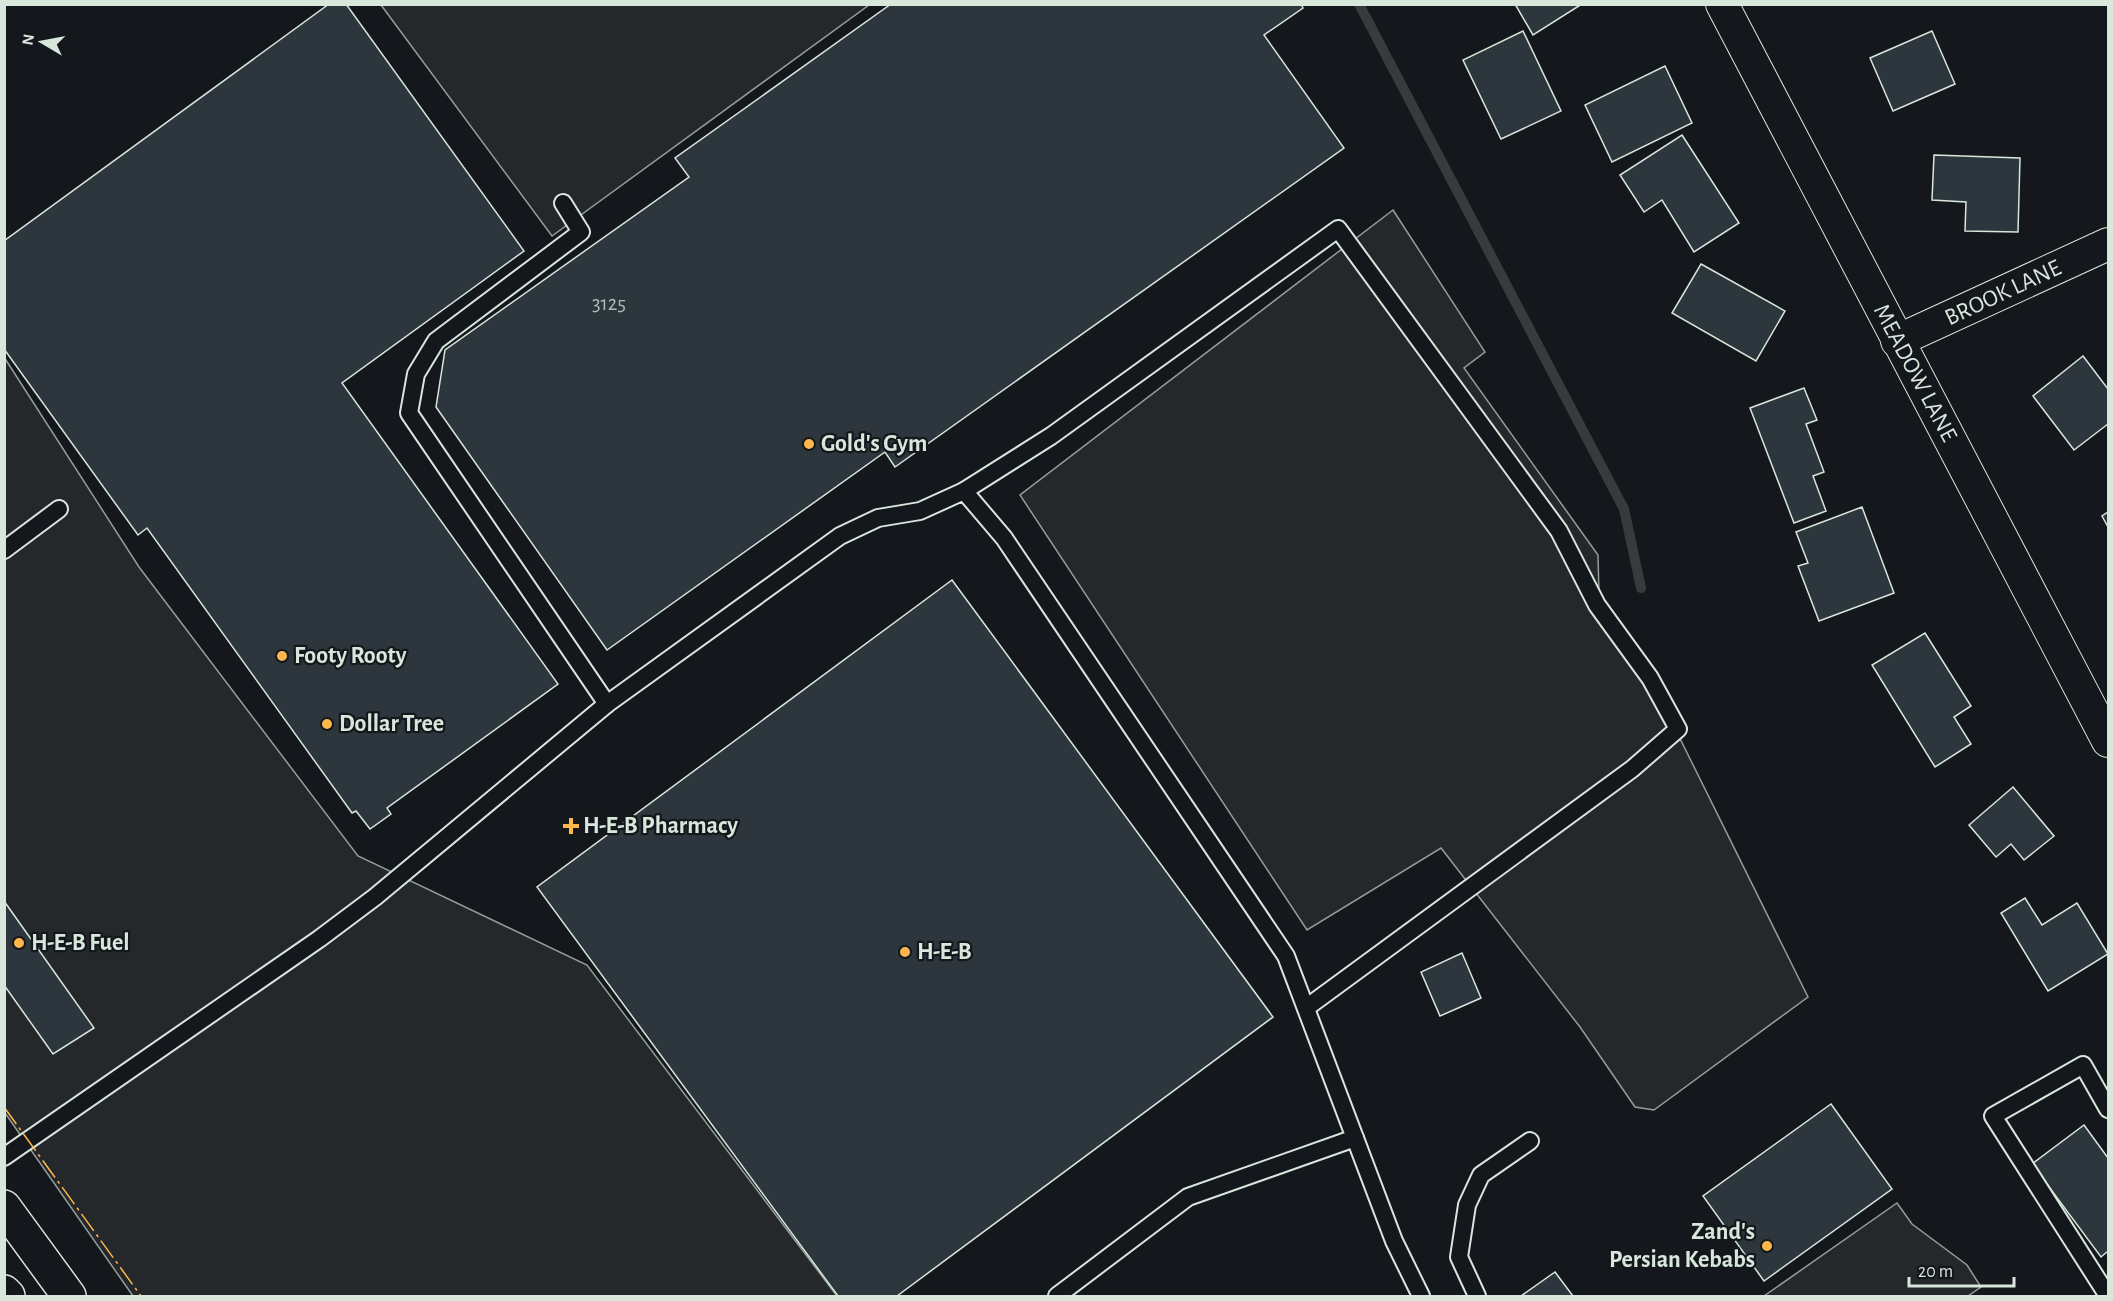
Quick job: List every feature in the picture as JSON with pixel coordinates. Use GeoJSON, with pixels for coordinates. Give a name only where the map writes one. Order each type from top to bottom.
{"type":"FeatureCollection","features":[{"type":"Feature","properties":{"kind":"main road"},"geometry":{"type":"LineString","coordinates":[[4,1207],[69,1296]]}},
{"type":"Feature","properties":{"kind":"main road"},"geometry":{"type":"LineString","coordinates":[[4,1292],[8,1296]]}},
{"type":"Feature","properties":{"kind":"street","name":"MEADOW LANE"},"geometry":{"type":"LineString","coordinates":[[1722,4],[2109,741]]}},
{"type":"Feature","properties":{"kind":"street","name":"BROOK LANE"},"geometry":{"type":"LineString","coordinates":[[1897,341],[2109,244]]}},
{"type":"Feature","properties":{"kind":"lane"},"geometry":{"type":"LineString","coordinates":[[563,203],[581,232],[436,340],[416,374],[409,413],[607,705]]}},
{"type":"Feature","properties":{"kind":"lane"},"geometry":{"type":"LineString","coordinates":[[4,1157],[319,939],[375,897],[607,705],[840,536],[878,518],[920,511],[964,491],[1051,436],[1338,229],[1559,531],[1597,605],[1650,678],[1678,729],[1632,769],[1306,1008]]}},
{"type":"Feature","properties":{"kind":"lane"},"geometry":{"type":"LineString","coordinates":[[964,491],[1004,538],[1286,956],[1394,1241],[1421,1296]]}},
{"type":"Feature","properties":{"kind":"lane"},"geometry":{"type":"LineString","coordinates":[[4,550],[59,509]]}},
{"type":"Feature","properties":{"kind":"lane"},"geometry":{"type":"LineString","coordinates":[[2109,1109],[2083,1065],[1993,1116],[2109,1296]]}},
{"type":"Feature","properties":{"kind":"lane"},"geometry":{"type":"LineString","coordinates":[[1057,1296],[1188,1197],[1355,1138]]}},
{"type":"Feature","properties":{"kind":"lane"},"geometry":{"type":"LineString","coordinates":[[1477,1296],[1459,1257],[1467,1205],[1481,1175],[1530,1141]]}},
{"type":"Feature","properties":{"kind":"shaded area"},"geometry":{"type":"Polygon","coordinates":[[[381,5],[869,5],[552,236],[381,5]]]}},
{"type":"Feature","properties":{"kind":"shaded area"},"geometry":{"type":"Polygon","coordinates":[[[1393,210],[1485,352],[1464,368],[1598,555],[1599,596],[1650,678],[1808,997],[1654,1110],[1635,1107],[1580,1027],[1441,848],[1307,930],[1020,495],[1393,210]]]}},
{"type":"Feature","properties":{"kind":"shaded area"},"geometry":{"type":"Polygon","coordinates":[[[4,357],[139,567],[358,856],[587,965],[837,1296],[133,1296],[5,1113],[4,357]]]}},
{"type":"Feature","properties":{"kind":"shaded area"},"geometry":{"type":"Polygon","coordinates":[[[1897,1203],[1912,1224],[1967,1265],[1981,1287],[1968,1296],[1764,1296],[1897,1203]]]}},
{"type":"Feature","properties":{"kind":"building"},"geometry":{"type":"Polygon","coordinates":[[[329,4],[346,4],[524,251],[342,383],[558,684],[387,808],[391,814],[370,829],[356,811],[352,813],[147,528],[138,535],[4,349],[4,241],[329,4]]]}},
{"type":"Feature","properties":{"kind":"building"},"geometry":{"type":"Polygon","coordinates":[[[891,4],[1301,4],[1303,8],[1264,35],[1344,148],[895,467],[885,452],[607,650],[436,407],[445,350],[689,177],[675,158],[891,4]]]}},
{"type":"Feature","properties":{"kind":"building"},"geometry":{"type":"Polygon","coordinates":[[[1515,4],[1582,4],[1533,35],[1515,4]]]}},
{"type":"Feature","properties":{"kind":"building"},"geometry":{"type":"Polygon","coordinates":[[[1523,31],[1561,111],[1501,139],[1463,60],[1523,31]]]}},
{"type":"Feature","properties":{"kind":"building"},"geometry":{"type":"Polygon","coordinates":[[[1932,31],[1955,84],[1893,111],[1870,58],[1932,31]]]}},
{"type":"Feature","properties":{"kind":"building"},"geometry":{"type":"Polygon","coordinates":[[[1665,66],[1692,123],[1612,162],[1585,105],[1665,66]]]}},
{"type":"Feature","properties":{"kind":"building"},"geometry":{"type":"Polygon","coordinates":[[[1682,135],[1739,223],[1694,252],[1662,200],[1644,212],[1620,175],[1682,135]]]}},
{"type":"Feature","properties":{"kind":"building"},"geometry":{"type":"Polygon","coordinates":[[[1934,155],[2020,158],[2018,232],[1965,231],[1966,202],[1932,200],[1934,155]]]}},
{"type":"Feature","properties":{"kind":"building"},"geometry":{"type":"Polygon","coordinates":[[[1701,264],[1785,311],[1756,361],[1672,313],[1701,264]]]}},
{"type":"Feature","properties":{"kind":"building"},"geometry":{"type":"Polygon","coordinates":[[[2083,356],[2108,389],[2108,424],[2074,450],[2033,396],[2083,356]]]}},
{"type":"Feature","properties":{"kind":"building"},"geometry":{"type":"Polygon","coordinates":[[[1804,388],[1817,420],[1806,424],[1824,472],[1813,476],[1826,511],[1794,523],[1750,408],[1804,388]]]}},
{"type":"Feature","properties":{"kind":"building"},"geometry":{"type":"Polygon","coordinates":[[[1862,507],[1894,593],[1819,621],[1798,566],[1808,563],[1796,532],[1862,507]]]}},
{"type":"Feature","properties":{"kind":"building"},"geometry":{"type":"Polygon","coordinates":[[[2108,512],[2108,527],[2102,516],[2108,512]]]}},
{"type":"Feature","properties":{"kind":"building","name":"H-E-B"},"geometry":{"type":"Polygon","coordinates":[[[952,580],[1273,1017],[897,1296],[838,1296],[537,887],[952,580]]]}},
{"type":"Feature","properties":{"kind":"building"},"geometry":{"type":"Polygon","coordinates":[[[1925,633],[1971,706],[1954,717],[1971,744],[1935,767],[1872,665],[1925,633]]]}},
{"type":"Feature","properties":{"kind":"building"},"geometry":{"type":"Polygon","coordinates":[[[2013,787],[2054,836],[2024,860],[2011,844],[1996,857],[1969,825],[2013,787]]]}},
{"type":"Feature","properties":{"kind":"building"},"geometry":{"type":"Polygon","coordinates":[[[2025,898],[2042,925],[2077,903],[2108,954],[2048,991],[2001,913],[2025,898]]]}},
{"type":"Feature","properties":{"kind":"building","name":"H-E-B Fuel"},"geometry":{"type":"Polygon","coordinates":[[[4,901],[94,1028],[53,1054],[4,985],[4,901]]]}},
{"type":"Feature","properties":{"kind":"building"},"geometry":{"type":"Polygon","coordinates":[[[1462,953],[1481,998],[1440,1016],[1421,972],[1462,953]]]}},
{"type":"Feature","properties":{"kind":"building"},"geometry":{"type":"Polygon","coordinates":[[[1831,1104],[1892,1189],[1764,1281],[1703,1196],[1831,1104]]]}},
{"type":"Feature","properties":{"kind":"building"},"geometry":{"type":"Polygon","coordinates":[[[2084,1125],[2108,1158],[2108,1251],[2101,1257],[2032,1164],[2084,1125]]]}},
{"type":"Feature","properties":{"kind":"building"},"geometry":{"type":"Polygon","coordinates":[[[1555,1272],[1573,1296],[1521,1296],[1555,1272]]]}},
{"type":"Feature","properties":{"kind":"waterway"},"geometry":{"type":"LineString","coordinates":[[1359,4],[1624,509],[1641,588]]}},
{"type":"Feature","properties":{"kind":"power"},"geometry":{"type":"LineString","coordinates":[[4,1107],[141,1296]]}},
{"type":"Feature","properties":{"kind":"place","name":"Gold's Gym"},"geometry":{"type":"Point","coordinates":[809,444]}},
{"type":"Feature","properties":{"kind":"place","name":"Footy Rooty"},"geometry":{"type":"Point","coordinates":[282,656]}},
{"type":"Feature","properties":{"kind":"place","name":"Dollar Tree"},"geometry":{"type":"Point","coordinates":[327,724]}},
{"type":"Feature","properties":{"kind":"place","name":"H-E-B Pharmacy"},"geometry":{"type":"Point","coordinates":[571,826]}},
{"type":"Feature","properties":{"kind":"place","name":"H-E-B Fuel"},"geometry":{"type":"Point","coordinates":[19,943]}},
{"type":"Feature","properties":{"kind":"place","name":"H-E-B"},"geometry":{"type":"Point","coordinates":[905,952]}},
{"type":"Feature","properties":{"kind":"place","name":"Zand's Persian Kebabs"},"geometry":{"type":"Point","coordinates":[1767,1246]}}]}
